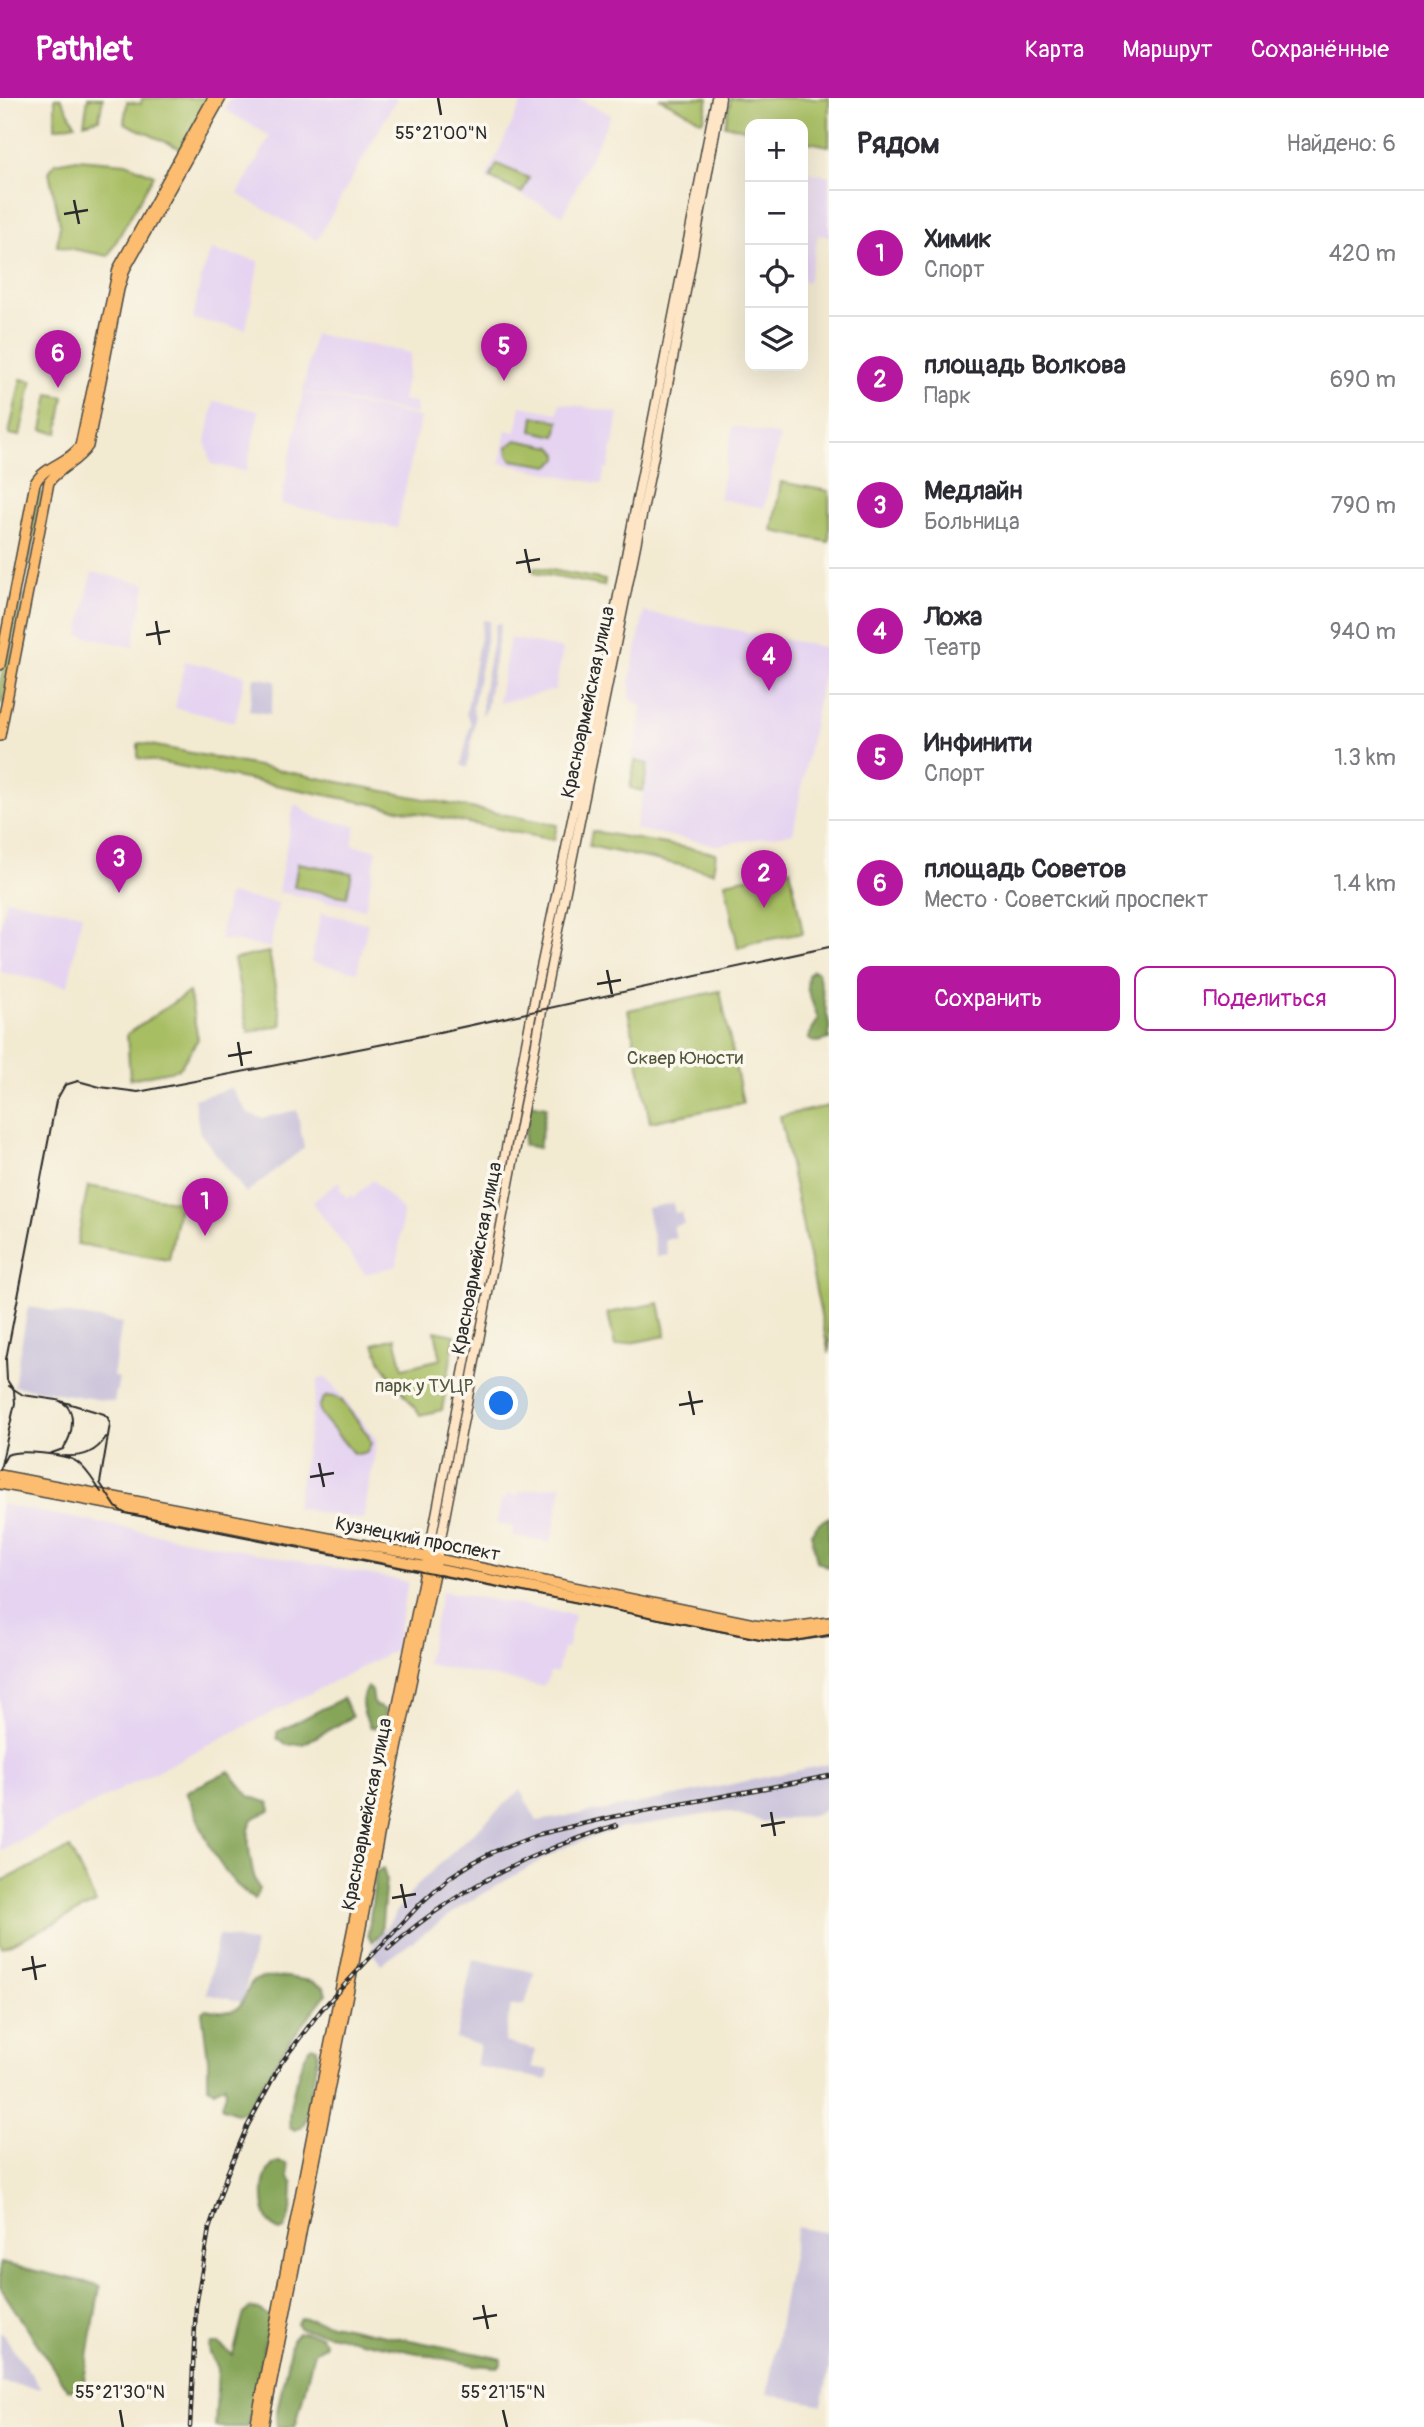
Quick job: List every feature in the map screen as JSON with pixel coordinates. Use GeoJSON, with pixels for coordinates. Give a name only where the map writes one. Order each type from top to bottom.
{"type":"FeatureCollection","features":[{"type":"Feature","properties":{"kind":"main road"},"geometry":{"type":"LineString","coordinates":[[0,665],[35,483],[44,472],[76,452],[82,441],[118,269],[213,98]]}},
{"type":"Feature","properties":{"kind":"main road"},"geometry":{"type":"LineString","coordinates":[[0,736],[49,482],[56,473],[81,456],[90,440],[125,269],[221,98]]}},
{"type":"Feature","properties":{"kind":"main road"},"geometry":{"type":"LineString","coordinates":[[712,134],[716,98]]}},
{"type":"Feature","properties":{"kind":"main road"},"geometry":{"type":"LineString","coordinates":[[712,134],[722,98]]}},
{"type":"Feature","properties":{"kind":"main road","name":"Красноармейская улица"},"geometry":{"type":"LineString","coordinates":[[677,319],[706,141],[712,134]]}},
{"type":"Feature","properties":{"kind":"main road","name":"Красноармейская улица"},"geometry":{"type":"LineString","coordinates":[[263,2427],[431,1563],[536,991],[626,580],[712,134]]}},
{"type":"Feature","properties":{"kind":"main road"},"geometry":{"type":"LineString","coordinates":[[19,569],[24,575],[29,575],[32,571]]}},
{"type":"Feature","properties":{"kind":"main road"},"geometry":{"type":"LineString","coordinates":[[13,597],[21,591],[26,594],[27,600]]}},
{"type":"Feature","properties":{"kind":"main road","name":"Кузнецкий проспект"},"geometry":{"type":"LineString","coordinates":[[0,1475],[431,1563],[755,1633],[785,1637],[829,1631]]}},
{"type":"Feature","properties":{"kind":"main road","name":"Кузнецкий проспект"},"geometry":{"type":"LineString","coordinates":[[0,1484],[754,1624],[785,1628],[829,1622]]}},
{"type":"Feature","properties":{"kind":"main road","name":"Красноармейская улица"},"geometry":{"type":"LineString","coordinates":[[255,2427],[431,1563]]}},
{"type":"Feature","properties":{"kind":"shaded area"},"geometry":{"type":"Polygon","coordinates":[[[231,98],[397,98],[317,240],[238,194],[270,136],[224,109],[231,98]]]}},
{"type":"Feature","properties":{"kind":"shaded area"},"geometry":{"type":"Polygon","coordinates":[[[524,98],[577,98],[611,115],[563,215],[486,178],[524,98]]]}},
{"type":"Feature","properties":{"kind":"shaded area"},"geometry":{"type":"Polygon","coordinates":[[[808,172],[829,176],[829,236],[818,235],[808,282],[808,172]]]}},
{"type":"Feature","properties":{"kind":"shaded area"},"geometry":{"type":"Polygon","coordinates":[[[211,250],[259,261],[246,329],[193,319],[201,278],[211,250]]]}},
{"type":"Feature","properties":{"kind":"shaded area"},"geometry":{"type":"Polygon","coordinates":[[[314,334],[411,353],[402,400],[417,403],[415,414],[303,392],[314,334]]]}},
{"type":"Feature","properties":{"kind":"shaded area"},"geometry":{"type":"Polygon","coordinates":[[[303,393],[420,417],[397,528],[281,504],[303,393]]]}},
{"type":"Feature","properties":{"kind":"shaded area"},"geometry":{"type":"Polygon","coordinates":[[[214,401],[259,411],[246,472],[211,464],[206,442],[214,401]]]}},
{"type":"Feature","properties":{"kind":"shaded area"},"geometry":{"type":"Polygon","coordinates":[[[560,403],[619,413],[608,469],[605,469],[602,484],[500,463],[506,430],[516,432],[521,406],[558,413],[560,403]]]}},
{"type":"Feature","properties":{"kind":"shaded area"},"geometry":{"type":"Polygon","coordinates":[[[733,426],[780,436],[764,508],[719,499],[733,426]]]}},
{"type":"Feature","properties":{"kind":"shaded area"},"geometry":{"type":"Polygon","coordinates":[[[92,572],[146,584],[133,647],[79,635],[92,572]]]}},
{"type":"Feature","properties":{"kind":"shaded area"},"geometry":{"type":"Polygon","coordinates":[[[644,612],[828,648],[793,833],[717,845],[635,829],[650,763],[632,759],[642,707],[630,697],[630,680],[644,612]]]}},
{"type":"Feature","properties":{"kind":"shaded area"},"geometry":{"type":"Polygon","coordinates":[[[483,620],[490,621],[473,707],[475,719],[467,768],[461,765],[471,723],[466,714],[483,620]]]}},
{"type":"Feature","properties":{"kind":"shaded area"},"geometry":{"type":"Polygon","coordinates":[[[496,623],[501,624],[486,711],[482,715],[482,699],[496,623]]]}},
{"type":"Feature","properties":{"kind":"shaded area"},"geometry":{"type":"Polygon","coordinates":[[[510,638],[563,649],[555,690],[498,703],[510,638]]]}},
{"type":"Feature","properties":{"kind":"shaded area"},"geometry":{"type":"Polygon","coordinates":[[[185,661],[245,675],[235,722],[175,708],[185,661]]]}},
{"type":"Feature","properties":{"kind":"shaded area"},"geometry":{"type":"Polygon","coordinates":[[[254,677],[276,681],[270,714],[249,711],[254,677]]]}},
{"type":"Feature","properties":{"kind":"shaded area"},"geometry":{"type":"Polygon","coordinates":[[[294,805],[320,819],[356,826],[352,843],[377,850],[365,909],[278,892],[294,805]]]}},
{"type":"Feature","properties":{"kind":"shaded area"},"geometry":{"type":"Polygon","coordinates":[[[228,894],[278,903],[270,948],[220,939],[228,894]]]}},
{"type":"Feature","properties":{"kind":"shaded area"},"geometry":{"type":"Polygon","coordinates":[[[6,899],[82,914],[68,986],[0,972],[0,929],[6,899]]]}},
{"type":"Feature","properties":{"kind":"shaded area"},"geometry":{"type":"Polygon","coordinates":[[[321,913],[368,923],[357,972],[311,962],[321,913]]]}},
{"type":"Feature","properties":{"kind":"shaded area"},"geometry":{"type":"Polygon","coordinates":[[[231,1088],[248,1113],[262,1118],[297,1110],[304,1148],[246,1193],[200,1133],[194,1099],[231,1088]]]}},
{"type":"Feature","properties":{"kind":"shaded area"},"geometry":{"type":"Polygon","coordinates":[[[373,1180],[403,1211],[397,1266],[365,1274],[314,1205],[314,1201],[339,1181],[342,1185],[339,1188],[347,1198],[351,1195],[353,1198],[373,1180]]]}},
{"type":"Feature","properties":{"kind":"shaded area"},"geometry":{"type":"Polygon","coordinates":[[[673,1203],[675,1213],[681,1212],[684,1224],[673,1226],[676,1238],[665,1240],[668,1255],[657,1257],[647,1208],[673,1203]]]}},
{"type":"Feature","properties":{"kind":"shaded area"},"geometry":{"type":"Polygon","coordinates":[[[28,1307],[122,1323],[113,1376],[119,1378],[114,1402],[14,1386],[28,1307]]]}},
{"type":"Feature","properties":{"kind":"shaded area"},"geometry":{"type":"Polygon","coordinates":[[[325,1376],[377,1440],[363,1520],[296,1508],[318,1380],[325,1376]]]}},
{"type":"Feature","properties":{"kind":"shaded area"},"geometry":{"type":"Polygon","coordinates":[[[562,1485],[551,1543],[512,1536],[513,1527],[497,1524],[501,1500],[506,1501],[507,1494],[518,1496],[519,1492],[562,1485]]]}},
{"type":"Feature","properties":{"kind":"shaded area"},"geometry":{"type":"Polygon","coordinates":[[[0,1504],[408,1582],[395,1650],[0,1851],[0,1504]]]}},
{"type":"Feature","properties":{"kind":"shaded area"},"geometry":{"type":"Polygon","coordinates":[[[442,1591],[574,1615],[567,1649],[563,1648],[557,1672],[550,1672],[547,1682],[542,1686],[426,1664],[442,1591]]]}},
{"type":"Feature","properties":{"kind":"shaded area"},"geometry":{"type":"Polygon","coordinates":[[[829,1764],[829,1806],[819,1814],[764,1822],[728,1811],[618,1829],[563,1848],[503,1882],[462,1906],[382,1964],[370,1951],[418,1884],[520,1790],[537,1821],[617,1808],[829,1764]]]}},
{"type":"Feature","properties":{"kind":"shaded area"},"geometry":{"type":"Polygon","coordinates":[[[218,1935],[255,1943],[243,2002],[206,1994],[218,1935]]]}},
{"type":"Feature","properties":{"kind":"shaded area"},"geometry":{"type":"Polygon","coordinates":[[[473,1959],[535,1972],[525,2005],[510,2006],[505,2042],[535,2050],[532,2067],[549,2070],[547,2080],[476,2066],[480,2045],[456,2039],[473,1959]]]}},
{"type":"Feature","properties":{"kind":"shaded area"},"geometry":{"type":"Polygon","coordinates":[[[797,2227],[829,2233],[829,2369],[822,2405],[767,2394],[797,2227]]]}},
{"type":"Feature","properties":{"kind":"shaded area"},"geometry":{"type":"Polygon","coordinates":[[[0,2331],[42,2389],[0,2382],[0,2331]]]}},
{"type":"Feature","properties":{"kind":"green space"},"geometry":{"type":"Polygon","coordinates":[[[55,98],[61,98],[75,124],[55,128],[55,98]]]}},
{"type":"Feature","properties":{"kind":"green space"},"geometry":{"type":"Polygon","coordinates":[[[88,98],[103,98],[99,119],[84,123],[88,98]]]}},
{"type":"Feature","properties":{"kind":"green space"},"geometry":{"type":"Polygon","coordinates":[[[142,98],[209,98],[181,149],[124,123],[127,102],[141,104],[142,98]]]}},
{"type":"Feature","properties":{"kind":"green space"},"geometry":{"type":"Polygon","coordinates":[[[659,98],[708,98],[704,119],[701,121],[659,98]]]}},
{"type":"Feature","properties":{"kind":"green space"},"geometry":{"type":"Polygon","coordinates":[[[731,98],[829,98],[829,146],[808,142],[808,119],[745,119],[745,129],[725,125],[731,98]]]}},
{"type":"Feature","properties":{"kind":"green space"},"geometry":{"type":"Polygon","coordinates":[[[77,159],[126,163],[154,175],[108,256],[57,246],[60,224],[49,172],[55,163],[77,159]]]}},
{"type":"Feature","properties":{"kind":"green space"},"geometry":{"type":"Polygon","coordinates":[[[497,164],[529,178],[522,193],[490,178],[497,164]]]}},
{"type":"Feature","properties":{"kind":"green space"},"geometry":{"type":"Polygon","coordinates":[[[21,379],[32,381],[20,436],[9,434],[21,379]]]}},
{"type":"Feature","properties":{"kind":"green space"},"geometry":{"type":"Polygon","coordinates":[[[49,394],[64,397],[58,433],[42,430],[49,394]]]}},
{"type":"Feature","properties":{"kind":"green space"},"geometry":{"type":"Polygon","coordinates":[[[534,416],[559,421],[556,436],[532,431],[534,416]]]}},
{"type":"Feature","properties":{"kind":"green space"},"geometry":{"type":"Polygon","coordinates":[[[516,440],[552,447],[558,454],[558,459],[549,466],[512,460],[507,447],[516,440]]]}},
{"type":"Feature","properties":{"kind":"green space"},"geometry":{"type":"Polygon","coordinates":[[[781,482],[829,491],[829,542],[772,531],[781,482]]]}},
{"type":"Feature","properties":{"kind":"green space"},"geometry":{"type":"Polygon","coordinates":[[[38,491],[43,493],[29,565],[23,564],[38,491]]]}},
{"type":"Feature","properties":{"kind":"green space"},"geometry":{"type":"Polygon","coordinates":[[[535,567],[605,580],[604,586],[534,573],[535,567]]]}},
{"type":"Feature","properties":{"kind":"green space"},"geometry":{"type":"Polygon","coordinates":[[[17,596],[23,597],[3,703],[0,703],[0,684],[17,596]]]}},
{"type":"Feature","properties":{"kind":"green space"},"geometry":{"type":"Polygon","coordinates":[[[138,744],[557,825],[554,840],[138,758],[138,744]]]}},
{"type":"Feature","properties":{"kind":"green space"},"geometry":{"type":"Polygon","coordinates":[[[635,761],[648,764],[643,791],[630,788],[635,761]]]}},
{"type":"Feature","properties":{"kind":"green space"},"geometry":{"type":"Polygon","coordinates":[[[592,831],[716,853],[713,872],[589,846],[592,831]]]}},
{"type":"Feature","properties":{"kind":"green space"},"geometry":{"type":"Polygon","coordinates":[[[298,863],[352,873],[347,897],[294,887],[298,863]]]}},
{"type":"Feature","properties":{"kind":"green space"},"geometry":{"type":"Polygon","coordinates":[[[790,869],[803,933],[750,943],[738,948],[725,882],[790,869]]]}},
{"type":"Feature","properties":{"kind":"green space"},"geometry":{"type":"Polygon","coordinates":[[[269,952],[282,1025],[248,1032],[234,959],[269,952]]]}},
{"type":"Feature","properties":{"kind":"green space"},"geometry":{"type":"Polygon","coordinates":[[[813,970],[818,973],[829,1024],[829,1039],[818,1042],[808,1038],[818,1019],[807,988],[808,975],[813,970]]]}},
{"type":"Feature","properties":{"kind":"green space","name":"Сквер Юности"},"geometry":{"type":"Polygon","coordinates":[[[720,991],[743,1103],[650,1122],[628,1010],[720,991]]]}},
{"type":"Feature","properties":{"kind":"green space"},"geometry":{"type":"Polygon","coordinates":[[[189,992],[198,1039],[179,1069],[130,1079],[127,1034],[189,992]]]}},
{"type":"Feature","properties":{"kind":"green space"},"geometry":{"type":"Polygon","coordinates":[[[530,1104],[546,1107],[539,1148],[523,1145],[530,1104]]]}},
{"type":"Feature","properties":{"kind":"green space"},"geometry":{"type":"Polygon","coordinates":[[[829,1106],[829,1354],[780,1116],[829,1106]]]}},
{"type":"Feature","properties":{"kind":"green space"},"geometry":{"type":"Polygon","coordinates":[[[88,1186],[180,1202],[169,1260],[77,1244],[88,1186]]]}},
{"type":"Feature","properties":{"kind":"green space"},"geometry":{"type":"Polygon","coordinates":[[[659,1303],[666,1336],[615,1346],[608,1313],[659,1303]]]}},
{"type":"Feature","properties":{"kind":"green space","name":"парк у ТУЦР"},"geometry":{"type":"Polygon","coordinates":[[[435,1331],[455,1335],[442,1410],[420,1415],[382,1364],[374,1344],[395,1338],[403,1368],[441,1359],[435,1331]]]}},
{"type":"Feature","properties":{"kind":"green space"},"geometry":{"type":"Polygon","coordinates":[[[327,1396],[341,1400],[368,1435],[371,1443],[367,1452],[353,1453],[322,1416],[319,1407],[327,1396]]]}},
{"type":"Feature","properties":{"kind":"green space"},"geometry":{"type":"Polygon","coordinates":[[[829,1517],[828,1567],[817,1561],[811,1533],[819,1523],[829,1517]]]}},
{"type":"Feature","properties":{"kind":"green space"},"geometry":{"type":"Polygon","coordinates":[[[367,1687],[372,1691],[374,1705],[386,1710],[382,1728],[370,1727],[365,1717],[362,1702],[367,1687]]]}},
{"type":"Feature","properties":{"kind":"green space"},"geometry":{"type":"Polygon","coordinates":[[[343,1698],[352,1717],[303,1744],[286,1745],[277,1738],[277,1732],[343,1698]]]}},
{"type":"Feature","properties":{"kind":"green space"},"geometry":{"type":"Polygon","coordinates":[[[229,1771],[249,1796],[269,1803],[271,1810],[254,1819],[250,1827],[250,1855],[259,1889],[255,1899],[242,1890],[221,1866],[186,1792],[229,1771]]]}},
{"type":"Feature","properties":{"kind":"green space"},"geometry":{"type":"Polygon","coordinates":[[[70,1848],[96,1903],[3,1948],[0,1942],[0,1882],[70,1848]]]}},
{"type":"Feature","properties":{"kind":"green space"},"geometry":{"type":"Polygon","coordinates":[[[383,1868],[386,1879],[381,1933],[372,1942],[368,1934],[376,1872],[383,1868]]]}},
{"type":"Feature","properties":{"kind":"green space"},"geometry":{"type":"Polygon","coordinates":[[[287,1977],[310,1981],[324,1987],[326,1994],[284,2049],[243,2112],[236,2113],[223,2108],[225,2085],[214,2091],[208,2087],[208,2059],[202,2012],[206,2009],[232,2011],[241,2004],[252,1981],[287,1977]]]}},
{"type":"Feature","properties":{"kind":"green space"},"geometry":{"type":"Polygon","coordinates":[[[312,2046],[317,2048],[318,2054],[305,2122],[295,2130],[290,2127],[289,2119],[292,2097],[303,2062],[312,2046]]]}},
{"type":"Feature","properties":{"kind":"green space"},"geometry":{"type":"Polygon","coordinates":[[[278,2162],[288,2164],[289,2178],[293,2184],[292,2206],[285,2229],[280,2231],[267,2219],[263,2196],[266,2174],[271,2166],[278,2162]]]}},
{"type":"Feature","properties":{"kind":"green space"},"geometry":{"type":"Polygon","coordinates":[[[0,2263],[100,2287],[82,2392],[67,2389],[0,2287],[0,2263]]]}},
{"type":"Feature","properties":{"kind":"green space"},"geometry":{"type":"Polygon","coordinates":[[[250,2308],[259,2310],[270,2318],[248,2427],[215,2427],[218,2368],[209,2347],[211,2344],[219,2344],[233,2355],[244,2313],[250,2308]]]}},
{"type":"Feature","properties":{"kind":"green space"},"geometry":{"type":"Polygon","coordinates":[[[301,2318],[494,2357],[501,2359],[501,2364],[498,2367],[474,2365],[299,2328],[297,2323],[301,2318]]]}},
{"type":"Feature","properties":{"kind":"green space"},"geometry":{"type":"Polygon","coordinates":[[[298,2333],[320,2336],[325,2342],[324,2346],[314,2352],[296,2425],[277,2427],[276,2416],[292,2340],[298,2333]]]}},
{"type":"Feature","properties":{"kind":"tram line"},"geometry":{"type":"LineString","coordinates":[[0,1470],[15,1403],[14,1391],[7,1380],[6,1359],[56,1101],[65,1085],[78,1081],[138,1092],[389,1043],[829,947]]}},
{"type":"Feature","properties":{"kind":"tram line"},"geometry":{"type":"LineString","coordinates":[[9,1386],[23,1395],[57,1400],[104,1414],[108,1418],[110,1424],[100,1483],[116,1507],[124,1513],[765,1640],[789,1642],[829,1635]]}},
{"type":"Feature","properties":{"kind":"tram line"},"geometry":{"type":"LineString","coordinates":[[49,1454],[63,1449],[71,1430],[69,1410],[60,1401]]}},
{"type":"Feature","properties":{"kind":"tram line"},"geometry":{"type":"LineString","coordinates":[[64,1456],[88,1453],[98,1447],[106,1437]]}},
{"type":"Feature","properties":{"kind":"tram line"},"geometry":{"type":"LineString","coordinates":[[3,1462],[7,1455],[21,1452],[71,1459],[84,1468],[101,1492]]}},
{"type":"Feature","properties":{"kind":"railway"},"geometry":{"type":"LineString","coordinates":[[190,2427],[196,2306],[209,2229],[227,2174],[247,2127],[281,2063],[321,2010],[422,1902],[450,1877],[474,1862],[536,1835],[612,1817],[829,1776]]}},
{"type":"Feature","properties":{"kind":"railway"},"geometry":{"type":"LineString","coordinates":[[388,1949],[440,1908],[496,1875],[555,1847],[617,1825]]}},
{"type":"Feature","properties":{"kind":"place","name":"Инфинити"},"geometry":{"type":"Point","coordinates":[504,381]}},
{"type":"Feature","properties":{"kind":"place","name":"площадь Советов"},"geometry":{"type":"Point","coordinates":[58,388]}},
{"type":"Feature","properties":{"kind":"place","name":"Ложа"},"geometry":{"type":"Point","coordinates":[769,691]}},
{"type":"Feature","properties":{"kind":"place","name":"Медлайн"},"geometry":{"type":"Point","coordinates":[119,893]}},
{"type":"Feature","properties":{"kind":"place","name":"площадь Волкова"},"geometry":{"type":"Point","coordinates":[764,908]}},
{"type":"Feature","properties":{"kind":"place","name":"Химик"},"geometry":{"type":"Point","coordinates":[205,1236]}}]}
